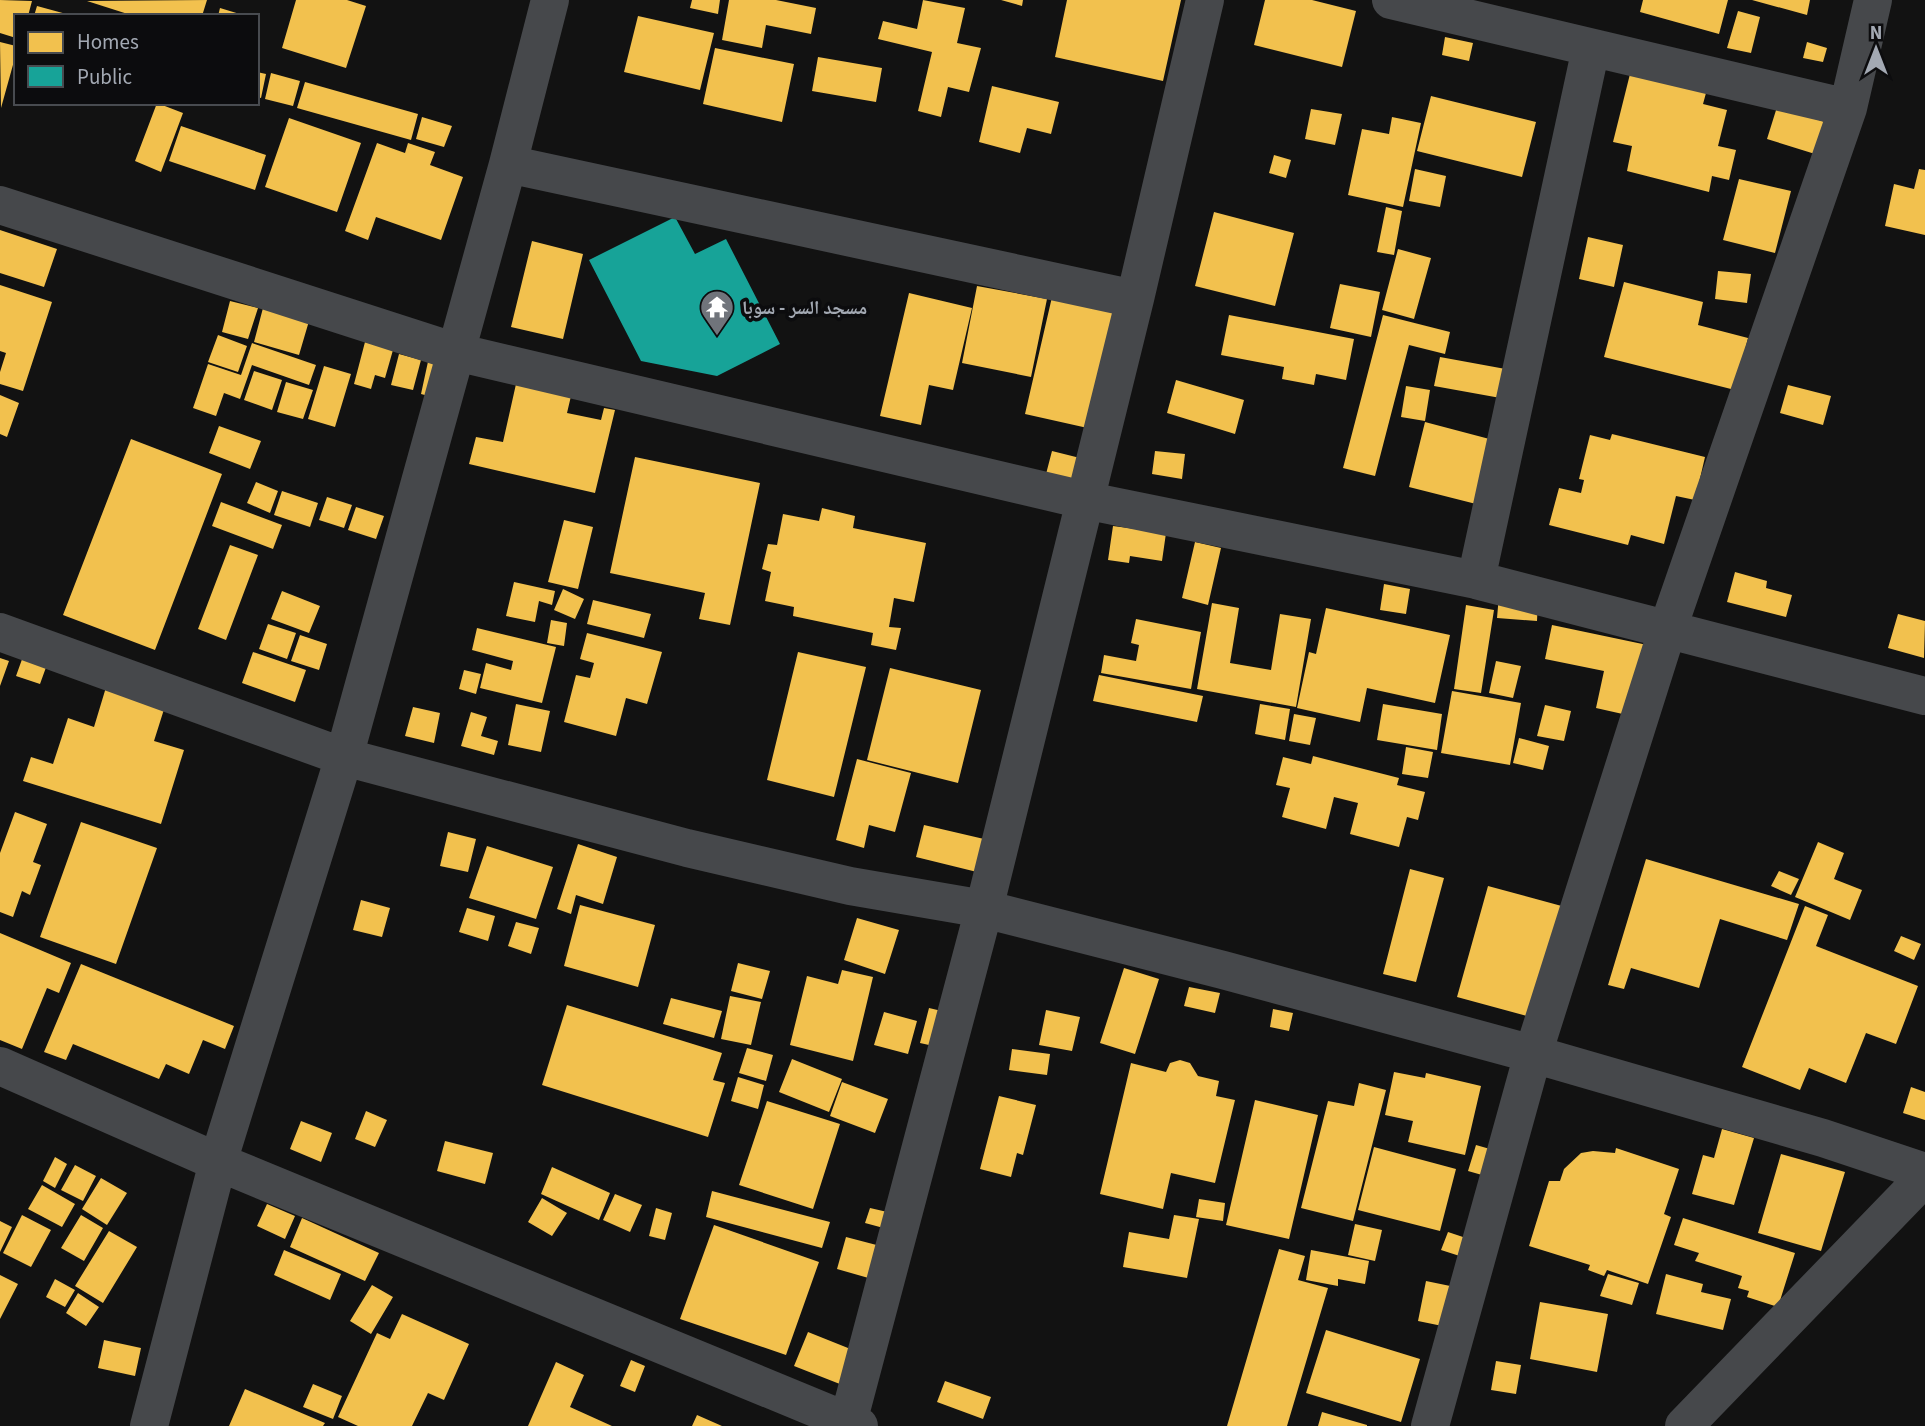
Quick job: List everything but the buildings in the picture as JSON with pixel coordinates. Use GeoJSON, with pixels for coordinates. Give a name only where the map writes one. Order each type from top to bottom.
{"type":"FeatureCollection","features":[{"type":"Feature","properties":{"kind":"street"},"geometry":{"type":"LineString","coordinates":[[149,1426],[218,1162],[344,757],[508,164],[550,0]]}},
{"type":"Feature","properties":{"kind":"street"},"geometry":{"type":"LineString","coordinates":[[0,1066],[218,1162],[851,1425],[984,909],[1136,299],[1205,0]]}},
{"type":"Feature","properties":{"kind":"street"},"geometry":{"type":"LineString","coordinates":[[1391,0],[1848,108]]}},
{"type":"Feature","properties":{"kind":"street"},"geometry":{"type":"LineString","coordinates":[[1430,1426],[1533,1054],[1668,628],[1848,108],[1873,0]]}},
{"type":"Feature","properties":{"kind":"street"},"geometry":{"type":"LineString","coordinates":[[1476,580],[1591,48]]}},
{"type":"Feature","properties":{"kind":"street"},"geometry":{"type":"LineString","coordinates":[[508,164],[1136,299]]}},
{"type":"Feature","properties":{"kind":"street"},"geometry":{"type":"LineString","coordinates":[[0,205],[456,352],[1084,500],[1476,580],[1925,696]]}},
{"type":"Feature","properties":{"kind":"street"},"geometry":{"type":"LineString","coordinates":[[0,632],[344,757],[687,848],[849,886],[984,909],[1223,970],[1533,1054],[1823,1138],[1925,1174],[1684,1426]]}},
{"type":"Feature","properties":{"kind":"place","name":"مسجد السر - سوبا"},"geometry":{"type":"Point","coordinates":[717,337]}}]}
